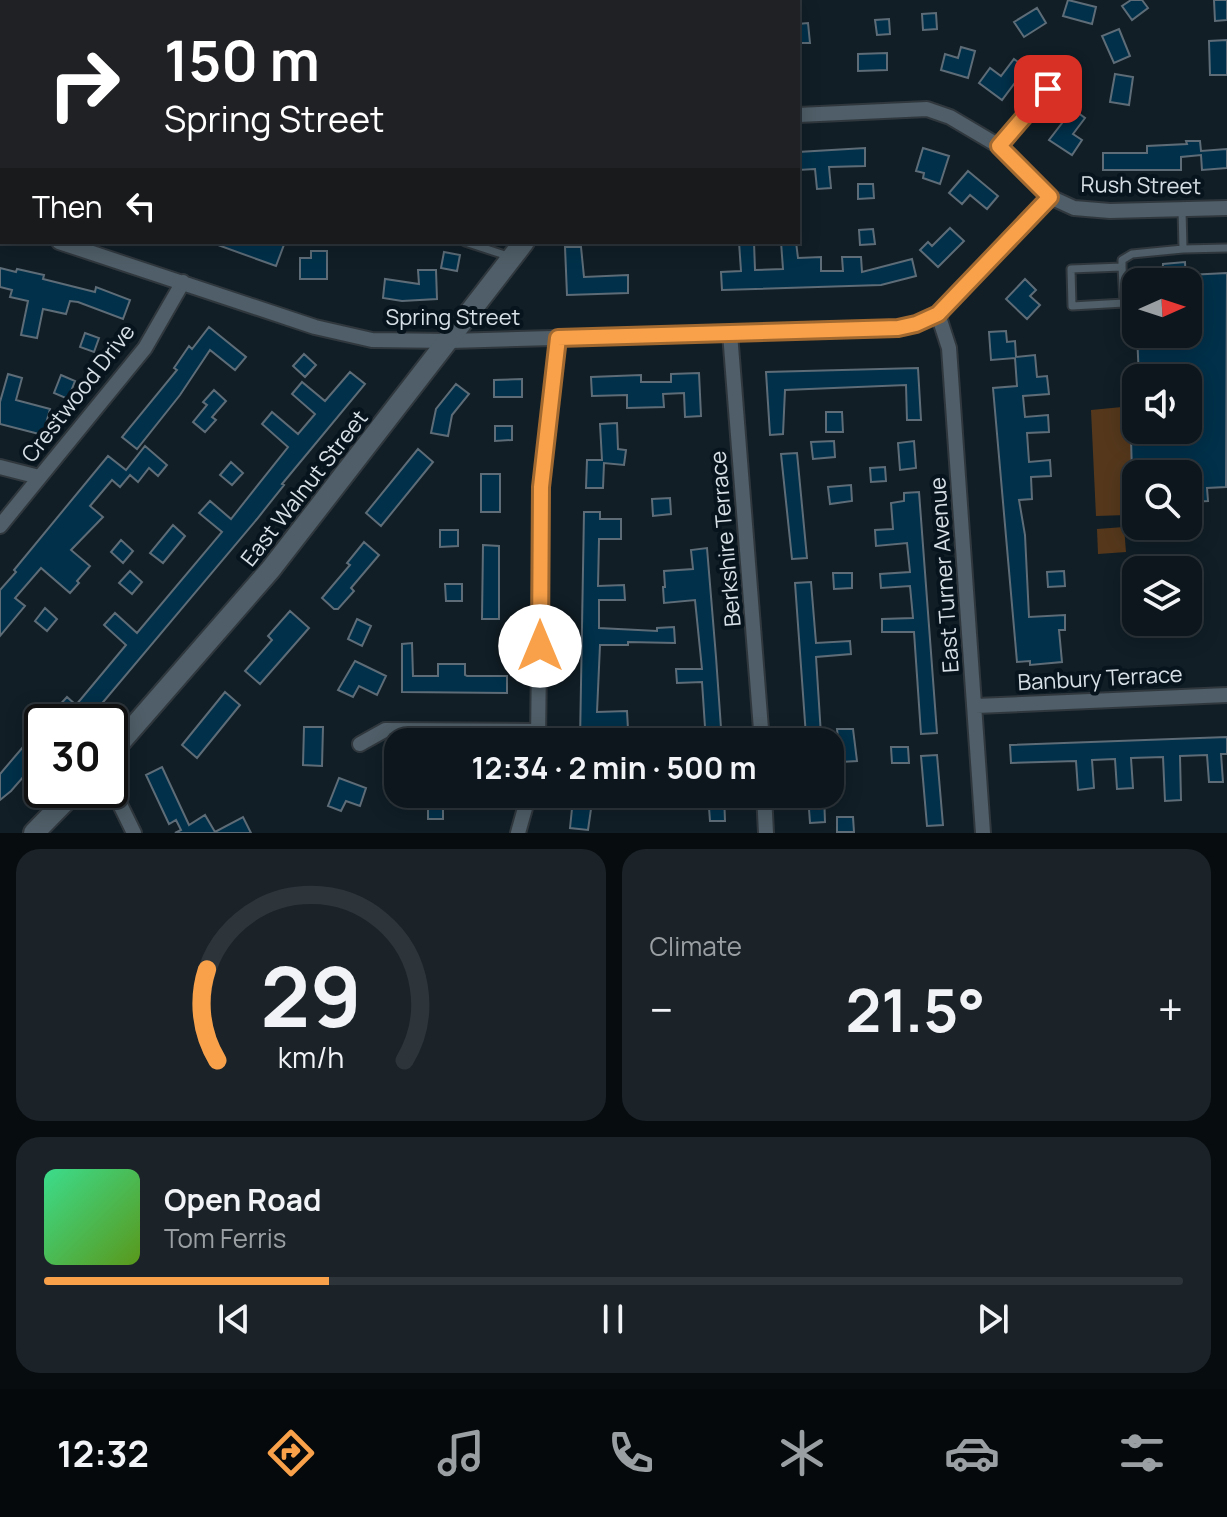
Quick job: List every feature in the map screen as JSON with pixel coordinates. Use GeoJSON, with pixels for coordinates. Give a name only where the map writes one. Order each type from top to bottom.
{"type":"FeatureCollection","features":[{"type":"Feature","properties":{"kind":"street"},"geometry":{"type":"LineString","coordinates":[[999,146],[1064,70]]}},
{"type":"Feature","properties":{"kind":"street","name":"Rush Street"},"geometry":{"type":"LineString","coordinates":[[800,115],[927,109],[950,117],[999,146],[1050,197],[1074,208],[1094,211],[1227,208]]}},
{"type":"Feature","properties":{"kind":"street","name":"Spring Street"},"geometry":{"type":"LineString","coordinates":[[65,244],[334,332],[372,340],[450,341],[898,328],[938,314],[1050,197]]}},
{"type":"Feature","properties":{"kind":"street","name":"East Walnut Street"},"geometry":{"type":"LineString","coordinates":[[128,733],[271,569],[518,249]]}},
{"type":"Feature","properties":{"kind":"street","name":"Crestwood Drive"},"geometry":{"type":"LineString","coordinates":[[0,526],[145,348],[183,282]]}},
{"type":"Feature","properties":{"kind":"street","name":"East Turner Avenue"},"geometry":{"type":"LineString","coordinates":[[938,314],[949,348],[983,833]]}},
{"type":"Feature","properties":{"kind":"street","name":"Berkshire Terrace"},"geometry":{"type":"LineString","coordinates":[[730,333],[761,728]]}},
{"type":"Feature","properties":{"kind":"street"},"geometry":{"type":"LineString","coordinates":[[538,728],[541,487],[558,338]]}},
{"type":"Feature","properties":{"kind":"street"},"geometry":{"type":"LineString","coordinates":[[0,467],[39,477]]}},
{"type":"Feature","properties":{"kind":"street","name":"Banbury Terrace"},"geometry":{"type":"LineString","coordinates":[[976,706],[1227,695]]}},
{"type":"Feature","properties":{"kind":"street"},"geometry":{"type":"LineString","coordinates":[[360,744],[384,731]]}},
{"type":"Feature","properties":{"kind":"street"},"geometry":{"type":"LineString","coordinates":[[34,833],[58,808]]}},
{"type":"Feature","properties":{"kind":"street"},"geometry":{"type":"LineString","coordinates":[[122,808],[134,833]]}},
{"type":"Feature","properties":{"kind":"street"},"geometry":{"type":"LineString","coordinates":[[518,833],[525,808]]}},
{"type":"Feature","properties":{"kind":"street"},"geometry":{"type":"LineString","coordinates":[[765,808],[766,833]]}},
{"type":"Feature","properties":{"kind":"lane"},"geometry":{"type":"LineString","coordinates":[[1182,209],[1183,249]]}},
{"type":"Feature","properties":{"kind":"lane"},"geometry":{"type":"LineString","coordinates":[[480,244],[518,249]]}},
{"type":"Feature","properties":{"kind":"lane"},"geometry":{"type":"LineString","coordinates":[[1122,267],[1071,269],[1072,306],[1124,303],[1122,267],[1125,257],[1132,254],[1227,248]]}},
{"type":"Feature","properties":{"kind":"shaded area"},"geometry":{"type":"Polygon","coordinates":[[[1122,407],[1122,444],[1131,444],[1132,460],[1122,460],[1122,515],[1096,516],[1091,410],[1122,407]]]}},
{"type":"Feature","properties":{"kind":"shaded area"},"geometry":{"type":"Polygon","coordinates":[[[1122,527],[1126,552],[1098,554],[1097,529],[1122,527]]]}},
{"type":"Feature","properties":{"kind":"building"},"geometry":{"type":"Polygon","coordinates":[[[1068,0],[1096,7],[1092,24],[1063,16],[1068,0]]]}},
{"type":"Feature","properties":{"kind":"building"},"geometry":{"type":"Polygon","coordinates":[[[1131,0],[1142,0],[1148,8],[1132,20],[1122,6],[1131,0]]]}},
{"type":"Feature","properties":{"kind":"building"},"geometry":{"type":"Polygon","coordinates":[[[1214,0],[1227,0],[1227,20],[1215,21],[1214,0]]]}},
{"type":"Feature","properties":{"kind":"building"},"geometry":{"type":"Polygon","coordinates":[[[1037,8],[1046,23],[1024,37],[1014,22],[1037,8]]]}},
{"type":"Feature","properties":{"kind":"building"},"geometry":{"type":"Polygon","coordinates":[[[936,13],[937,29],[923,30],[922,14],[936,13]]]}},
{"type":"Feature","properties":{"kind":"building"},"geometry":{"type":"Polygon","coordinates":[[[889,19],[890,34],[877,35],[875,20],[889,19]]]}},
{"type":"Feature","properties":{"kind":"building"},"geometry":{"type":"Polygon","coordinates":[[[808,23],[810,43],[800,43],[800,24],[808,23]]]}},
{"type":"Feature","properties":{"kind":"building"},"geometry":{"type":"Polygon","coordinates":[[[1119,29],[1130,56],[1114,63],[1102,36],[1119,29]]]}},
{"type":"Feature","properties":{"kind":"building"},"geometry":{"type":"Polygon","coordinates":[[[1227,40],[1227,75],[1210,75],[1209,41],[1227,40]]]}},
{"type":"Feature","properties":{"kind":"building"},"geometry":{"type":"Polygon","coordinates":[[[961,47],[975,51],[968,78],[941,70],[945,54],[958,58],[961,47]]]}},
{"type":"Feature","properties":{"kind":"building"},"geometry":{"type":"Polygon","coordinates":[[[887,53],[887,70],[858,71],[858,54],[887,53]]]}},
{"type":"Feature","properties":{"kind":"building"},"geometry":{"type":"Polygon","coordinates":[[[1014,59],[1026,68],[1002,100],[979,83],[990,68],[1001,76],[1014,59]]]}},
{"type":"Feature","properties":{"kind":"building"},"geometry":{"type":"Polygon","coordinates":[[[1115,74],[1133,77],[1129,105],[1110,102],[1115,74]]]}},
{"type":"Feature","properties":{"kind":"building"},"geometry":{"type":"Polygon","coordinates":[[[1073,109],[1085,118],[1073,134],[1082,140],[1072,155],[1049,140],[1073,109]]]}},
{"type":"Feature","properties":{"kind":"building"},"geometry":{"type":"Polygon","coordinates":[[[1186,141],[1200,141],[1201,151],[1227,149],[1227,168],[1202,170],[1201,155],[1181,157],[1181,170],[1103,170],[1103,153],[1147,153],[1147,146],[1187,144],[1186,141]]]}},
{"type":"Feature","properties":{"kind":"building"},"geometry":{"type":"Polygon","coordinates":[[[865,148],[865,166],[829,167],[831,188],[817,189],[815,169],[800,170],[800,152],[865,148]]]}},
{"type":"Feature","properties":{"kind":"building"},"geometry":{"type":"Polygon","coordinates":[[[923,148],[949,156],[940,184],[923,178],[924,173],[916,171],[923,148]]]}},
{"type":"Feature","properties":{"kind":"building"},"geometry":{"type":"Polygon","coordinates":[[[968,171],[998,196],[987,209],[970,195],[962,204],[949,193],[968,171]]]}},
{"type":"Feature","properties":{"kind":"building"},"geometry":{"type":"Polygon","coordinates":[[[858,184],[873,184],[874,198],[858,199],[858,184]]]}},
{"type":"Feature","properties":{"kind":"building"},"geometry":{"type":"Polygon","coordinates":[[[950,228],[964,241],[938,267],[920,250],[928,242],[932,246],[950,228]]]}},
{"type":"Feature","properties":{"kind":"building"},"geometry":{"type":"Polygon","coordinates":[[[873,229],[875,244],[860,245],[859,230],[873,229]]]}},
{"type":"Feature","properties":{"kind":"building"},"geometry":{"type":"Polygon","coordinates":[[[215,244],[284,244],[276,266],[215,244]]]}},
{"type":"Feature","properties":{"kind":"building"},"geometry":{"type":"Polygon","coordinates":[[[739,244],[754,244],[755,270],[783,269],[781,244],[796,244],[798,258],[821,257],[821,271],[843,271],[842,257],[861,257],[862,272],[912,259],[916,276],[881,285],[722,290],[721,272],[741,271],[739,244]]]}},
{"type":"Feature","properties":{"kind":"building"},"geometry":{"type":"Polygon","coordinates":[[[565,247],[581,247],[584,277],[628,275],[628,293],[567,295],[565,247]]]}},
{"type":"Feature","properties":{"kind":"building"},"geometry":{"type":"Polygon","coordinates":[[[311,251],[327,251],[327,279],[300,279],[300,258],[311,258],[311,251]]]}},
{"type":"Feature","properties":{"kind":"building"},"geometry":{"type":"Polygon","coordinates":[[[444,252],[460,255],[457,271],[441,268],[444,252]]]}},
{"type":"Feature","properties":{"kind":"building"},"geometry":{"type":"Polygon","coordinates":[[[1185,262],[1185,268],[1163,268],[1163,264],[1185,262]]]}},
{"type":"Feature","properties":{"kind":"building"},"geometry":{"type":"Polygon","coordinates":[[[0,268],[44,275],[43,279],[95,292],[96,287],[130,300],[123,319],[70,301],[66,314],[43,309],[37,338],[21,335],[28,301],[10,297],[12,290],[0,287],[0,268]]]}},
{"type":"Feature","properties":{"kind":"building"},"geometry":{"type":"Polygon","coordinates":[[[418,270],[436,270],[437,299],[402,301],[383,298],[385,279],[419,284],[418,270]]]}},
{"type":"Feature","properties":{"kind":"building"},"geometry":{"type":"Polygon","coordinates":[[[1227,273],[1226,487],[1207,488],[1208,501],[1202,501],[1202,460],[1132,460],[1131,444],[1202,444],[1202,364],[1138,364],[1138,348],[1202,348],[1202,274],[1227,273]]]}},
{"type":"Feature","properties":{"kind":"building"},"geometry":{"type":"Polygon","coordinates":[[[1025,279],[1036,290],[1030,296],[1040,305],[1027,319],[1006,299],[1025,279]]]}},
{"type":"Feature","properties":{"kind":"building"},"geometry":{"type":"Polygon","coordinates":[[[209,327],[246,357],[235,370],[210,350],[180,395],[137,449],[122,437],[177,370],[174,368],[189,346],[192,349],[209,327]]]}},
{"type":"Feature","properties":{"kind":"building"},"geometry":{"type":"Polygon","coordinates":[[[1006,331],[1007,342],[1015,341],[1016,357],[1035,355],[1037,377],[1047,376],[1049,394],[1023,396],[1025,417],[1048,415],[1049,432],[1027,433],[1029,462],[1050,460],[1051,476],[1031,477],[1032,499],[1019,500],[1025,535],[1029,617],[1065,615],[1065,630],[1059,630],[1062,662],[1030,665],[1030,661],[1017,662],[993,388],[1017,386],[1015,358],[991,360],[989,332],[1006,331]]]}},
{"type":"Feature","properties":{"kind":"building"},"geometry":{"type":"Polygon","coordinates":[[[85,333],[99,338],[94,352],[80,347],[85,333]]]}},
{"type":"Feature","properties":{"kind":"building"},"geometry":{"type":"Polygon","coordinates":[[[304,354],[316,365],[305,377],[293,366],[304,354]]]}},
{"type":"Feature","properties":{"kind":"building"},"geometry":{"type":"Polygon","coordinates":[[[918,368],[921,420],[907,420],[906,385],[785,390],[783,434],[770,435],[766,372],[918,368]]]}},
{"type":"Feature","properties":{"kind":"building"},"geometry":{"type":"Polygon","coordinates":[[[350,372],[365,384],[257,519],[102,704],[77,704],[126,645],[104,625],[115,613],[137,633],[222,532],[199,513],[210,501],[231,519],[288,447],[262,424],[272,412],[298,434],[315,414],[292,394],[302,382],[325,401],[350,372]]]}},
{"type":"Feature","properties":{"kind":"building"},"geometry":{"type":"Polygon","coordinates":[[[699,373],[701,416],[685,417],[684,393],[663,394],[664,407],[627,408],[627,395],[592,396],[591,377],[641,375],[641,382],[671,382],[671,374],[699,373]]]}},
{"type":"Feature","properties":{"kind":"building"},"geometry":{"type":"Polygon","coordinates":[[[8,374],[22,378],[16,400],[50,409],[43,435],[0,424],[0,402],[8,374]]]}},
{"type":"Feature","properties":{"kind":"building"},"geometry":{"type":"Polygon","coordinates":[[[61,375],[75,381],[68,399],[54,393],[61,375]]]}},
{"type":"Feature","properties":{"kind":"building"},"geometry":{"type":"Polygon","coordinates":[[[522,379],[522,397],[494,397],[494,380],[522,379]]]}},
{"type":"Feature","properties":{"kind":"building"},"geometry":{"type":"Polygon","coordinates":[[[456,384],[469,394],[452,415],[448,436],[431,433],[436,409],[456,384]]]}},
{"type":"Feature","properties":{"kind":"building"},"geometry":{"type":"Polygon","coordinates":[[[214,390],[226,401],[212,417],[216,420],[205,432],[193,422],[207,405],[203,402],[214,390]]]}},
{"type":"Feature","properties":{"kind":"building"},"geometry":{"type":"Polygon","coordinates":[[[826,412],[842,412],[843,432],[826,432],[826,412]]]}},
{"type":"Feature","properties":{"kind":"building"},"geometry":{"type":"Polygon","coordinates":[[[617,423],[618,449],[626,450],[624,465],[604,463],[603,488],[586,488],[587,460],[602,460],[600,424],[617,423]]]}},
{"type":"Feature","properties":{"kind":"building"},"geometry":{"type":"Polygon","coordinates":[[[495,426],[512,426],[512,440],[495,441],[495,426]]]}},
{"type":"Feature","properties":{"kind":"building"},"geometry":{"type":"Polygon","coordinates":[[[834,441],[835,457],[813,459],[811,442],[834,441]]]}},
{"type":"Feature","properties":{"kind":"building"},"geometry":{"type":"Polygon","coordinates":[[[914,441],[916,468],[900,470],[898,443],[914,441]]]}},
{"type":"Feature","properties":{"kind":"building"},"geometry":{"type":"Polygon","coordinates":[[[145,446],[167,465],[158,476],[149,468],[138,482],[130,475],[120,487],[112,480],[90,506],[103,517],[71,550],[90,566],[77,581],[79,583],[70,593],[41,568],[15,598],[25,606],[0,636],[0,590],[16,572],[14,570],[108,456],[126,470],[145,446]]]}},
{"type":"Feature","properties":{"kind":"building"},"geometry":{"type":"Polygon","coordinates":[[[418,449],[433,462],[381,526],[366,513],[418,449]]]}},
{"type":"Feature","properties":{"kind":"building"},"geometry":{"type":"Polygon","coordinates":[[[797,453],[807,558],[792,559],[781,454],[797,453]]]}},
{"type":"Feature","properties":{"kind":"building"},"geometry":{"type":"Polygon","coordinates":[[[231,462],[243,473],[232,485],[220,475],[231,462]]]}},
{"type":"Feature","properties":{"kind":"building"},"geometry":{"type":"Polygon","coordinates":[[[885,467],[886,481],[871,482],[870,468],[885,467]]]}},
{"type":"Feature","properties":{"kind":"building"},"geometry":{"type":"Polygon","coordinates":[[[481,474],[500,474],[500,512],[481,512],[481,474]]]}},
{"type":"Feature","properties":{"kind":"building"},"geometry":{"type":"Polygon","coordinates":[[[851,485],[852,501],[830,504],[828,487],[851,485]]]}},
{"type":"Feature","properties":{"kind":"building"},"geometry":{"type":"Polygon","coordinates":[[[919,492],[937,733],[921,734],[914,632],[882,632],[882,619],[913,618],[910,586],[881,588],[880,574],[910,572],[907,543],[876,546],[875,530],[893,529],[891,503],[904,501],[904,493],[919,492]]]}},
{"type":"Feature","properties":{"kind":"building"},"geometry":{"type":"Polygon","coordinates":[[[670,498],[671,514],[653,516],[652,499],[670,498]]]}},
{"type":"Feature","properties":{"kind":"building"},"geometry":{"type":"Polygon","coordinates":[[[584,512],[600,512],[600,519],[621,519],[621,539],[599,539],[598,586],[624,585],[625,600],[599,600],[599,628],[657,631],[657,628],[674,627],[675,643],[600,645],[597,712],[627,711],[628,728],[580,728],[584,512]]]}},
{"type":"Feature","properties":{"kind":"building"},"geometry":{"type":"Polygon","coordinates":[[[173,525],[185,536],[163,563],[150,553],[173,525]]]}},
{"type":"Feature","properties":{"kind":"building"},"geometry":{"type":"Polygon","coordinates":[[[440,530],[458,530],[458,546],[440,547],[440,530]]]}},
{"type":"Feature","properties":{"kind":"building"},"geometry":{"type":"Polygon","coordinates":[[[121,540],[133,551],[123,563],[111,552],[121,540]]]}},
{"type":"Feature","properties":{"kind":"building"},"geometry":{"type":"Polygon","coordinates":[[[364,542],[379,555],[351,588],[354,591],[338,609],[334,609],[322,598],[350,565],[347,563],[364,542]]]}},
{"type":"Feature","properties":{"kind":"building"},"geometry":{"type":"Polygon","coordinates":[[[483,545],[499,546],[499,619],[482,619],[483,545]]]}},
{"type":"Feature","properties":{"kind":"building"},"geometry":{"type":"Polygon","coordinates":[[[707,548],[721,728],[705,728],[702,682],[677,683],[676,669],[702,669],[695,600],[664,603],[664,571],[693,569],[691,550],[707,548]]]}},
{"type":"Feature","properties":{"kind":"building"},"geometry":{"type":"Polygon","coordinates":[[[130,571],[142,582],[132,594],[119,583],[130,571]]]}},
{"type":"Feature","properties":{"kind":"building"},"geometry":{"type":"Polygon","coordinates":[[[1064,571],[1065,586],[1048,587],[1047,572],[1064,571]]]}},
{"type":"Feature","properties":{"kind":"building"},"geometry":{"type":"Polygon","coordinates":[[[833,573],[852,573],[852,588],[834,589],[833,573]]]}},
{"type":"Feature","properties":{"kind":"building"},"geometry":{"type":"Polygon","coordinates":[[[811,582],[816,643],[850,641],[851,654],[816,657],[821,728],[805,728],[795,583],[811,582]]]}},
{"type":"Feature","properties":{"kind":"building"},"geometry":{"type":"Polygon","coordinates":[[[445,584],[462,584],[462,601],[446,601],[445,584]]]}},
{"type":"Feature","properties":{"kind":"building"},"geometry":{"type":"Polygon","coordinates":[[[45,608],[57,619],[47,631],[35,621],[45,608]]]}},
{"type":"Feature","properties":{"kind":"building"},"geometry":{"type":"Polygon","coordinates":[[[290,611],[309,628],[260,684],[245,671],[272,640],[268,636],[290,611]]]}},
{"type":"Feature","properties":{"kind":"building"},"geometry":{"type":"Polygon","coordinates":[[[357,619],[371,626],[362,646],[348,639],[357,619]]]}},
{"type":"Feature","properties":{"kind":"building"},"geometry":{"type":"Polygon","coordinates":[[[412,643],[413,676],[438,676],[438,664],[465,664],[467,676],[507,676],[507,693],[402,692],[402,644],[412,643]]]}},
{"type":"Feature","properties":{"kind":"building"},"geometry":{"type":"Polygon","coordinates":[[[355,661],[386,676],[377,695],[359,686],[353,697],[338,690],[355,661]]]}},
{"type":"Feature","properties":{"kind":"building"},"geometry":{"type":"Polygon","coordinates":[[[225,692],[240,705],[197,758],[182,745],[225,692]]]}},
{"type":"Feature","properties":{"kind":"building"},"geometry":{"type":"Polygon","coordinates":[[[67,697],[75,704],[61,704],[67,697]]]}},
{"type":"Feature","properties":{"kind":"building"},"geometry":{"type":"Polygon","coordinates":[[[304,727],[323,727],[322,766],[303,765],[304,727]]]}},
{"type":"Feature","properties":{"kind":"building"},"geometry":{"type":"Polygon","coordinates":[[[844,729],[853,729],[857,761],[844,762],[844,729]]]}},
{"type":"Feature","properties":{"kind":"building"},"geometry":{"type":"Polygon","coordinates":[[[1227,737],[1227,754],[1221,754],[1223,782],[1209,782],[1207,755],[1180,756],[1181,800],[1165,801],[1163,757],[1131,758],[1133,788],[1117,789],[1115,759],[1092,760],[1094,788],[1078,790],[1076,761],[1011,763],[1010,745],[1227,737]]]}},
{"type":"Feature","properties":{"kind":"building"},"geometry":{"type":"Polygon","coordinates":[[[891,747],[908,747],[909,763],[892,763],[891,747]]]}},
{"type":"Feature","properties":{"kind":"building"},"geometry":{"type":"Polygon","coordinates":[[[24,748],[24,776],[0,800],[0,774],[24,748]]]}},
{"type":"Feature","properties":{"kind":"building"},"geometry":{"type":"Polygon","coordinates":[[[937,755],[943,825],[927,826],[921,756],[937,755]]]}},
{"type":"Feature","properties":{"kind":"building"},"geometry":{"type":"Polygon","coordinates":[[[162,767],[189,825],[205,815],[215,832],[243,817],[251,833],[175,833],[181,830],[176,820],[169,824],[146,775],[162,767]]]}},
{"type":"Feature","properties":{"kind":"building"},"geometry":{"type":"Polygon","coordinates":[[[339,778],[366,788],[360,806],[346,801],[341,811],[328,806],[339,778]]]}},
{"type":"Feature","properties":{"kind":"building"},"geometry":{"type":"Polygon","coordinates":[[[428,808],[443,808],[443,819],[428,819],[428,808]]]}},
{"type":"Feature","properties":{"kind":"building"},"geometry":{"type":"Polygon","coordinates":[[[572,808],[591,808],[588,830],[570,828],[572,808]]]}},
{"type":"Feature","properties":{"kind":"building"},"geometry":{"type":"Polygon","coordinates":[[[709,808],[725,808],[725,821],[710,821],[709,808]]]}},
{"type":"Feature","properties":{"kind":"building"},"geometry":{"type":"Polygon","coordinates":[[[809,808],[824,808],[825,822],[810,823],[809,808]]]}},
{"type":"Feature","properties":{"kind":"building"},"geometry":{"type":"Polygon","coordinates":[[[837,817],[853,817],[854,832],[837,832],[837,817]]]}},
{"type":"Feature","properties":{"kind":"route"},"geometry":{"type":"LineString","coordinates":[[540,646],[541,487],[558,338],[898,328],[938,314],[1050,197],[999,146],[1048,89]]}}]}
